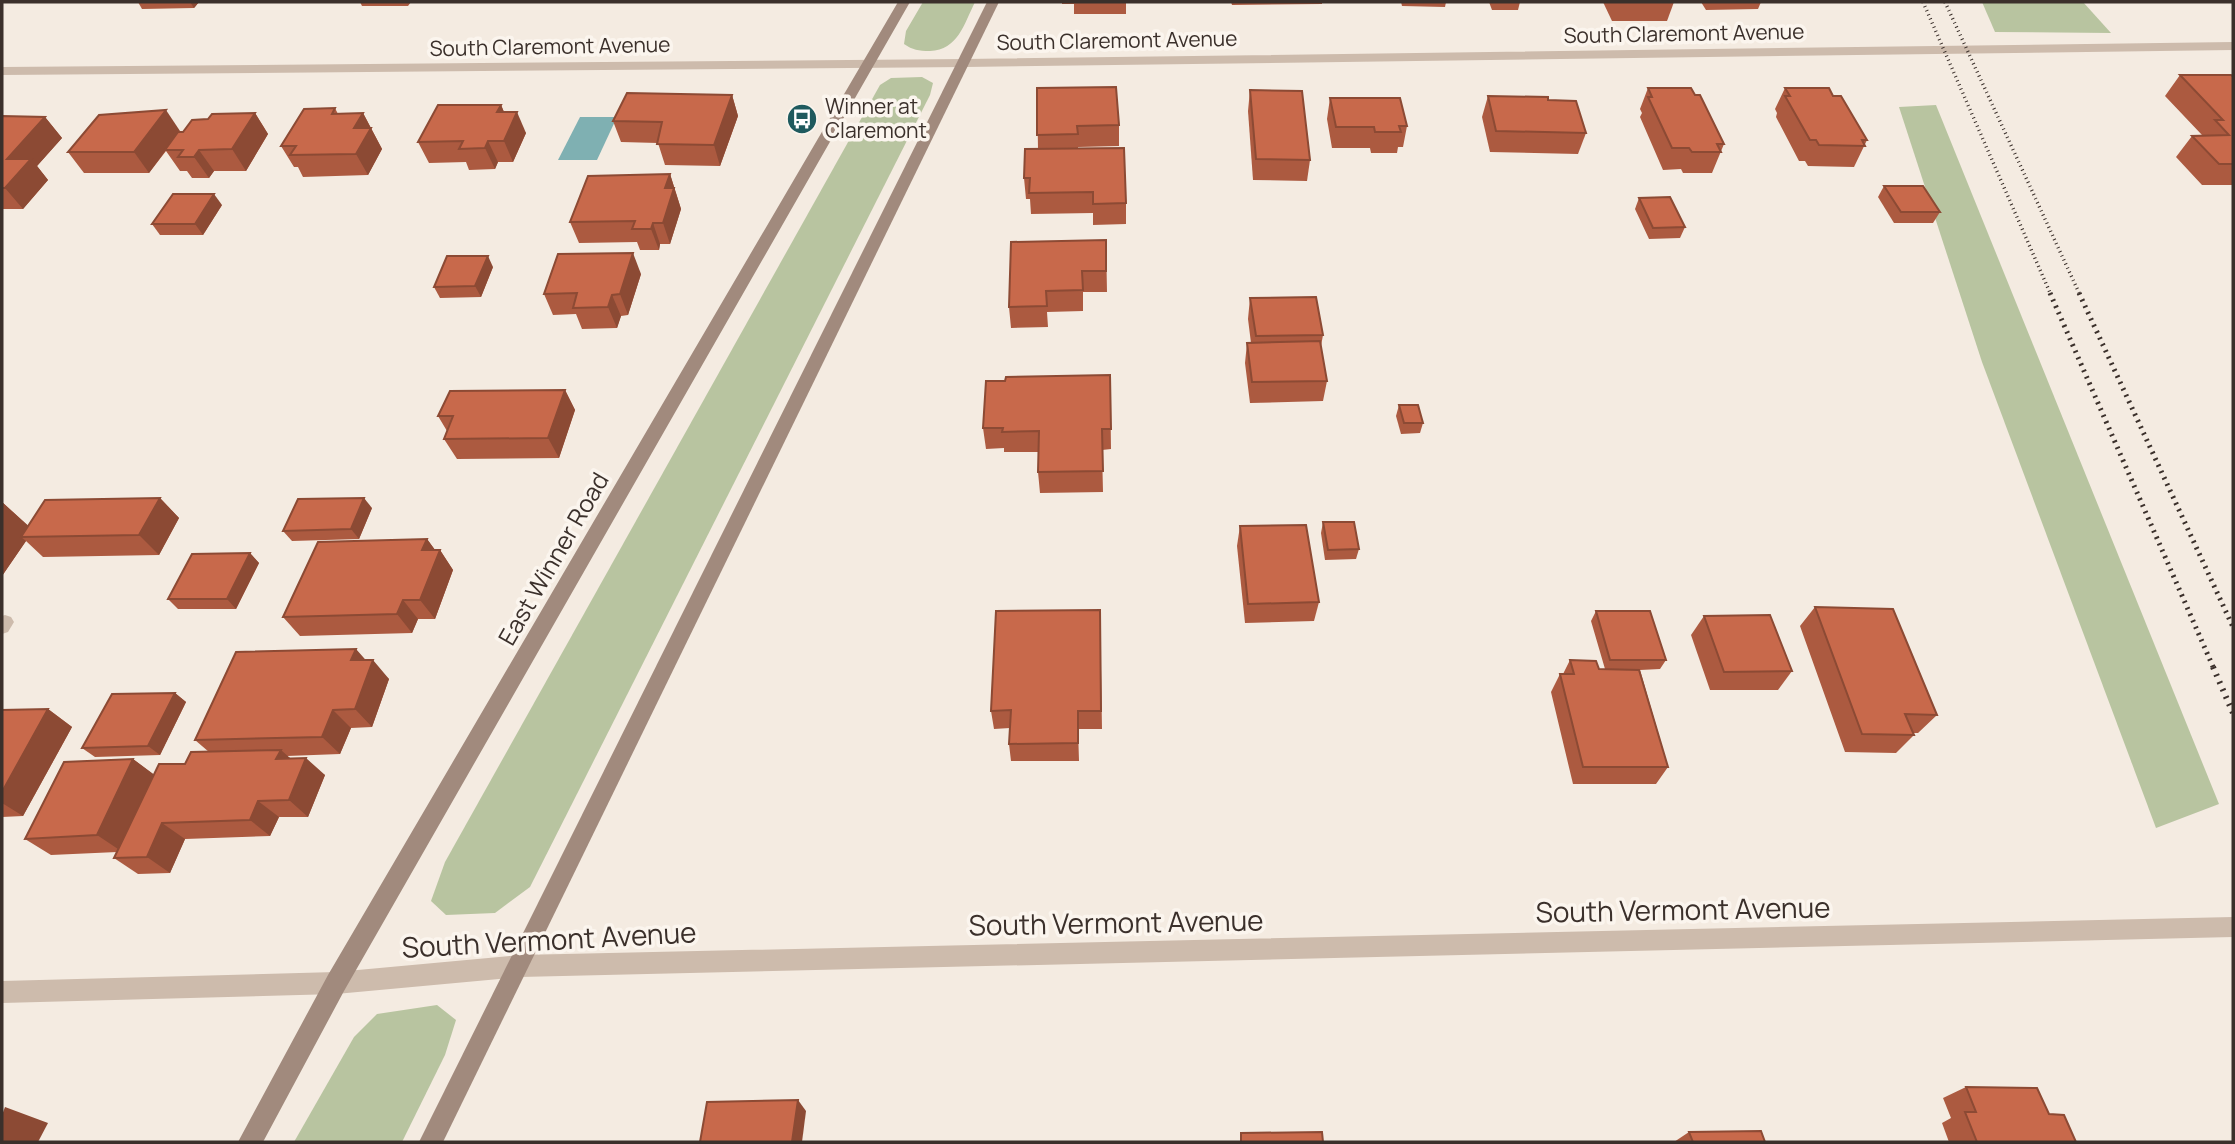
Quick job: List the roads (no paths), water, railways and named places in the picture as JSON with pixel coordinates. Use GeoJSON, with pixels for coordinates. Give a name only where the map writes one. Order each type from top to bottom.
{"type":"FeatureCollection","features":[{"type":"Feature","properties":{"kind":"street","name":"East Winner Road"},"geometry":{"type":"LineString","coordinates":[[250,1142],[336,984],[904,2]]}},
{"type":"Feature","properties":{"kind":"street"},"geometry":{"type":"LineString","coordinates":[[431,1142],[993,2]]}},
{"type":"Feature","properties":{"kind":"street","name":"South Claremont Avenue"},"geometry":{"type":"LineString","coordinates":[[2,71],[2233,46]]}},
{"type":"Feature","properties":{"kind":"street","name":"South Vermont Avenue"},"geometry":{"type":"LineString","coordinates":[[2,992],[336,984],[520,966],[2233,927]]}},
{"type":"Feature","properties":{"kind":"water"},"geometry":{"type":"Polygon","coordinates":[[[580,117],[617,117],[597,160],[558,160],[580,117]]]}},
{"type":"Feature","properties":{"kind":"railway"},"geometry":{"type":"LineString","coordinates":[[1923,2],[2051,295]]}},
{"type":"Feature","properties":{"kind":"railway"},"geometry":{"type":"LineString","coordinates":[[1945,2],[2080,295]]}},
{"type":"Feature","properties":{"kind":"railway"},"geometry":{"type":"LineString","coordinates":[[2050,293],[2214,669]]}},
{"type":"Feature","properties":{"kind":"railway"},"geometry":{"type":"LineString","coordinates":[[2079,293],[2233,627]]}},
{"type":"Feature","properties":{"kind":"railway"},"geometry":{"type":"LineString","coordinates":[[2213,667],[2233,713]]}},
{"type":"Feature","properties":{"kind":"place","name":"Winner at Claremont"},"geometry":{"type":"Point","coordinates":[802,119]}}]}
